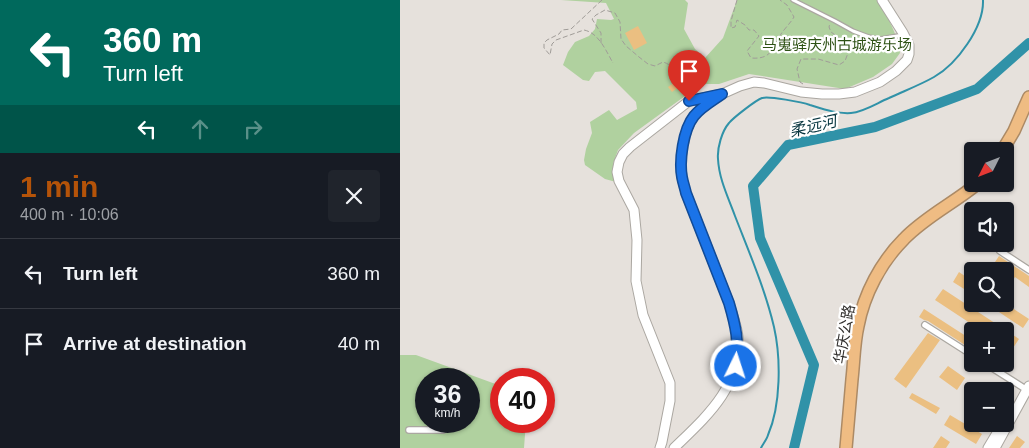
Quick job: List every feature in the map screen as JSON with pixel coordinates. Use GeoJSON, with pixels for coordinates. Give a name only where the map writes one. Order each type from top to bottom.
{"type":"FeatureCollection","features":[{"type":"Feature","properties":{"kind":"highway"},"geometry":{"type":"LineString","coordinates":[[1009,142],[1029,97]]}},
{"type":"Feature","properties":{"kind":"highway"},"geometry":{"type":"LineString","coordinates":[[1010,142],[1029,104]]}},
{"type":"Feature","properties":{"kind":"highway","name":"华庆公路"},"geometry":{"type":"LineString","coordinates":[[845,448],[854,332],[862,301],[871,281],[882,262],[903,236],[964,190]]}},
{"type":"Feature","properties":{"kind":"highway","name":"华庆公路"},"geometry":{"type":"LineString","coordinates":[[845,448],[857,332],[864,302],[873,282],[884,264],[905,238],[967,192]]}},
{"type":"Feature","properties":{"kind":"street"},"geometry":{"type":"LineString","coordinates":[[674,448],[714,407],[732,379],[738,350],[738,335],[729,303],[686,193],[682,178],[683,147],[686,130],[692,118],[704,106],[722,94],[754,82],[801,92],[839,94],[855,92],[880,82],[896,71],[910,54],[909,45],[904,35],[882,0]]}},
{"type":"Feature","properties":{"kind":"street"},"geometry":{"type":"LineString","coordinates":[[660,448],[670,401],[670,383],[643,315],[636,281],[637,240],[634,210],[619,181],[617,172],[623,154],[630,147],[689,101],[722,94]]}},
{"type":"Feature","properties":{"kind":"street"},"geometry":{"type":"LineString","coordinates":[[1002,252],[1029,270]]}},
{"type":"Feature","properties":{"kind":"street"},"geometry":{"type":"LineString","coordinates":[[925,325],[964,350]]}},
{"type":"Feature","properties":{"kind":"street"},"geometry":{"type":"LineString","coordinates":[[999,372],[1026,388]]}},
{"type":"Feature","properties":{"kind":"street"},"geometry":{"type":"LineString","coordinates":[[995,448],[1026,388],[1029,377]]}},
{"type":"Feature","properties":{"kind":"street"},"geometry":{"type":"LineString","coordinates":[[1014,405],[1026,388]]}},
{"type":"Feature","properties":{"kind":"street"},"geometry":{"type":"LineString","coordinates":[[409,430],[415,430]]}},
{"type":"Feature","properties":{"kind":"street"},"geometry":{"type":"LineString","coordinates":[[988,448],[997,432]]}},
{"type":"Feature","properties":{"kind":"lane"},"geometry":{"type":"LineString","coordinates":[[793,0],[853,31],[869,37],[880,38],[904,35]]}},
{"type":"Feature","properties":{"kind":"path"},"geometry":{"type":"LineString","coordinates":[[602,0],[571,29],[562,30],[547,40],[544,43],[544,48],[550,55],[552,44],[556,40],[584,30],[597,38],[613,63]]}},
{"type":"Feature","properties":{"kind":"path"},"geometry":{"type":"LineString","coordinates":[[737,0],[731,28],[735,27],[737,20],[749,30],[754,30],[759,36],[747,51],[751,58],[759,59],[767,56],[794,17],[787,6],[780,0]]}},
{"type":"Feature","properties":{"kind":"path"},"geometry":{"type":"LineString","coordinates":[[601,43],[601,34],[592,19],[604,10],[615,13],[620,22],[621,39],[626,46],[648,64],[656,66],[663,62],[670,64],[690,84],[697,99]]}},
{"type":"Feature","properties":{"kind":"path"},"geometry":{"type":"LineString","coordinates":[[807,87],[800,82],[797,70],[800,59],[818,59],[840,65],[845,61],[848,53],[842,40],[831,32],[828,27],[831,19]]}},
{"type":"Feature","properties":{"kind":"green space","name":"马嵬驿庆州古城游乐场"},"geometry":{"type":"Polygon","coordinates":[[[561,0],[685,0],[688,3],[684,29],[695,49],[705,58],[723,38],[737,0],[877,0],[892,25],[900,53],[892,64],[873,77],[845,89],[749,74],[719,84],[706,84],[692,91],[634,133],[618,150],[613,164],[616,182],[605,179],[585,165],[586,149],[592,133],[590,122],[609,110],[617,120],[637,109],[636,102],[605,71],[595,72],[589,81],[583,80],[563,65],[568,52],[575,42],[589,36],[595,29],[597,19],[614,19],[606,3],[561,0]]]}},
{"type":"Feature","properties":{"kind":"green space"},"geometry":{"type":"Polygon","coordinates":[[[400,355],[416,355],[452,368],[415,368],[415,433],[480,433],[480,378],[490,382],[490,433],[525,433],[524,448],[400,448],[400,355]]]}},
{"type":"Feature","properties":{"kind":"building"},"geometry":{"type":"Polygon","coordinates":[[[638,26],[647,43],[634,50],[625,33],[638,26]]]}},
{"type":"Feature","properties":{"kind":"building"},"geometry":{"type":"Polygon","coordinates":[[[691,70],[695,75],[672,92],[668,87],[691,70]]]}},
{"type":"Feature","properties":{"kind":"building"},"geometry":{"type":"Polygon","coordinates":[[[999,256],[1008,262],[995,262],[999,256]]]}},
{"type":"Feature","properties":{"kind":"building"},"geometry":{"type":"Polygon","coordinates":[[[1014,266],[1029,276],[1029,287],[1015,277],[1014,278],[1014,266]]]}},
{"type":"Feature","properties":{"kind":"building"},"geometry":{"type":"Polygon","coordinates":[[[959,272],[964,275],[964,289],[953,282],[959,272]]]}},
{"type":"Feature","properties":{"kind":"building"},"geometry":{"type":"Polygon","coordinates":[[[943,289],[964,303],[964,312],[978,312],[993,322],[968,322],[935,300],[943,289]]]}},
{"type":"Feature","properties":{"kind":"building"},"geometry":{"type":"Polygon","coordinates":[[[924,309],[964,335],[964,344],[928,321],[919,317],[924,309]]]}},
{"type":"Feature","properties":{"kind":"building"},"geometry":{"type":"Polygon","coordinates":[[[1014,309],[1029,319],[1023,328],[999,312],[1014,312],[1014,309]]]}},
{"type":"Feature","properties":{"kind":"building"},"geometry":{"type":"Polygon","coordinates":[[[928,333],[940,340],[906,388],[894,379],[928,333]]]}},
{"type":"Feature","properties":{"kind":"building"},"geometry":{"type":"Polygon","coordinates":[[[1014,336],[1019,339],[1014,346],[1014,336]]]}},
{"type":"Feature","properties":{"kind":"building"},"geometry":{"type":"Polygon","coordinates":[[[948,366],[965,378],[957,390],[939,377],[948,366]]]}},
{"type":"Feature","properties":{"kind":"building"},"geometry":{"type":"Polygon","coordinates":[[[912,393],[940,408],[936,414],[909,398],[912,393]]]}},
{"type":"Feature","properties":{"kind":"building"},"geometry":{"type":"Polygon","coordinates":[[[950,415],[964,423],[964,432],[979,432],[982,434],[976,444],[944,425],[950,415]]]}},
{"type":"Feature","properties":{"kind":"building"},"geometry":{"type":"Polygon","coordinates":[[[941,436],[950,442],[946,448],[933,448],[941,436]]]}},
{"type":"Feature","properties":{"kind":"building"},"geometry":{"type":"Polygon","coordinates":[[[1017,436],[1025,442],[1020,448],[1009,448],[1017,436]]]}},
{"type":"Feature","properties":{"kind":"waterway"},"geometry":{"type":"LineString","coordinates":[[761,448],[767,437],[775,410],[779,367],[778,353],[774,327],[766,299],[720,174],[718,150],[724,130],[735,117],[762,98],[786,100],[825,110],[851,113],[866,109],[929,80],[952,63],[968,44],[979,22],[983,0]]}},
{"type":"Feature","properties":{"kind":"waterway","name":"柔远河"},"geometry":{"type":"LineString","coordinates":[[794,448],[814,365],[760,238],[753,186],[788,145],[875,127],[977,89],[1029,43]]}},
{"type":"Feature","properties":{"kind":"route"},"geometry":{"type":"LineString","coordinates":[[689,101],[722,94],[704,106],[692,118],[686,130],[683,147],[682,178],[734,320],[738,335],[736,366]]}}]}
